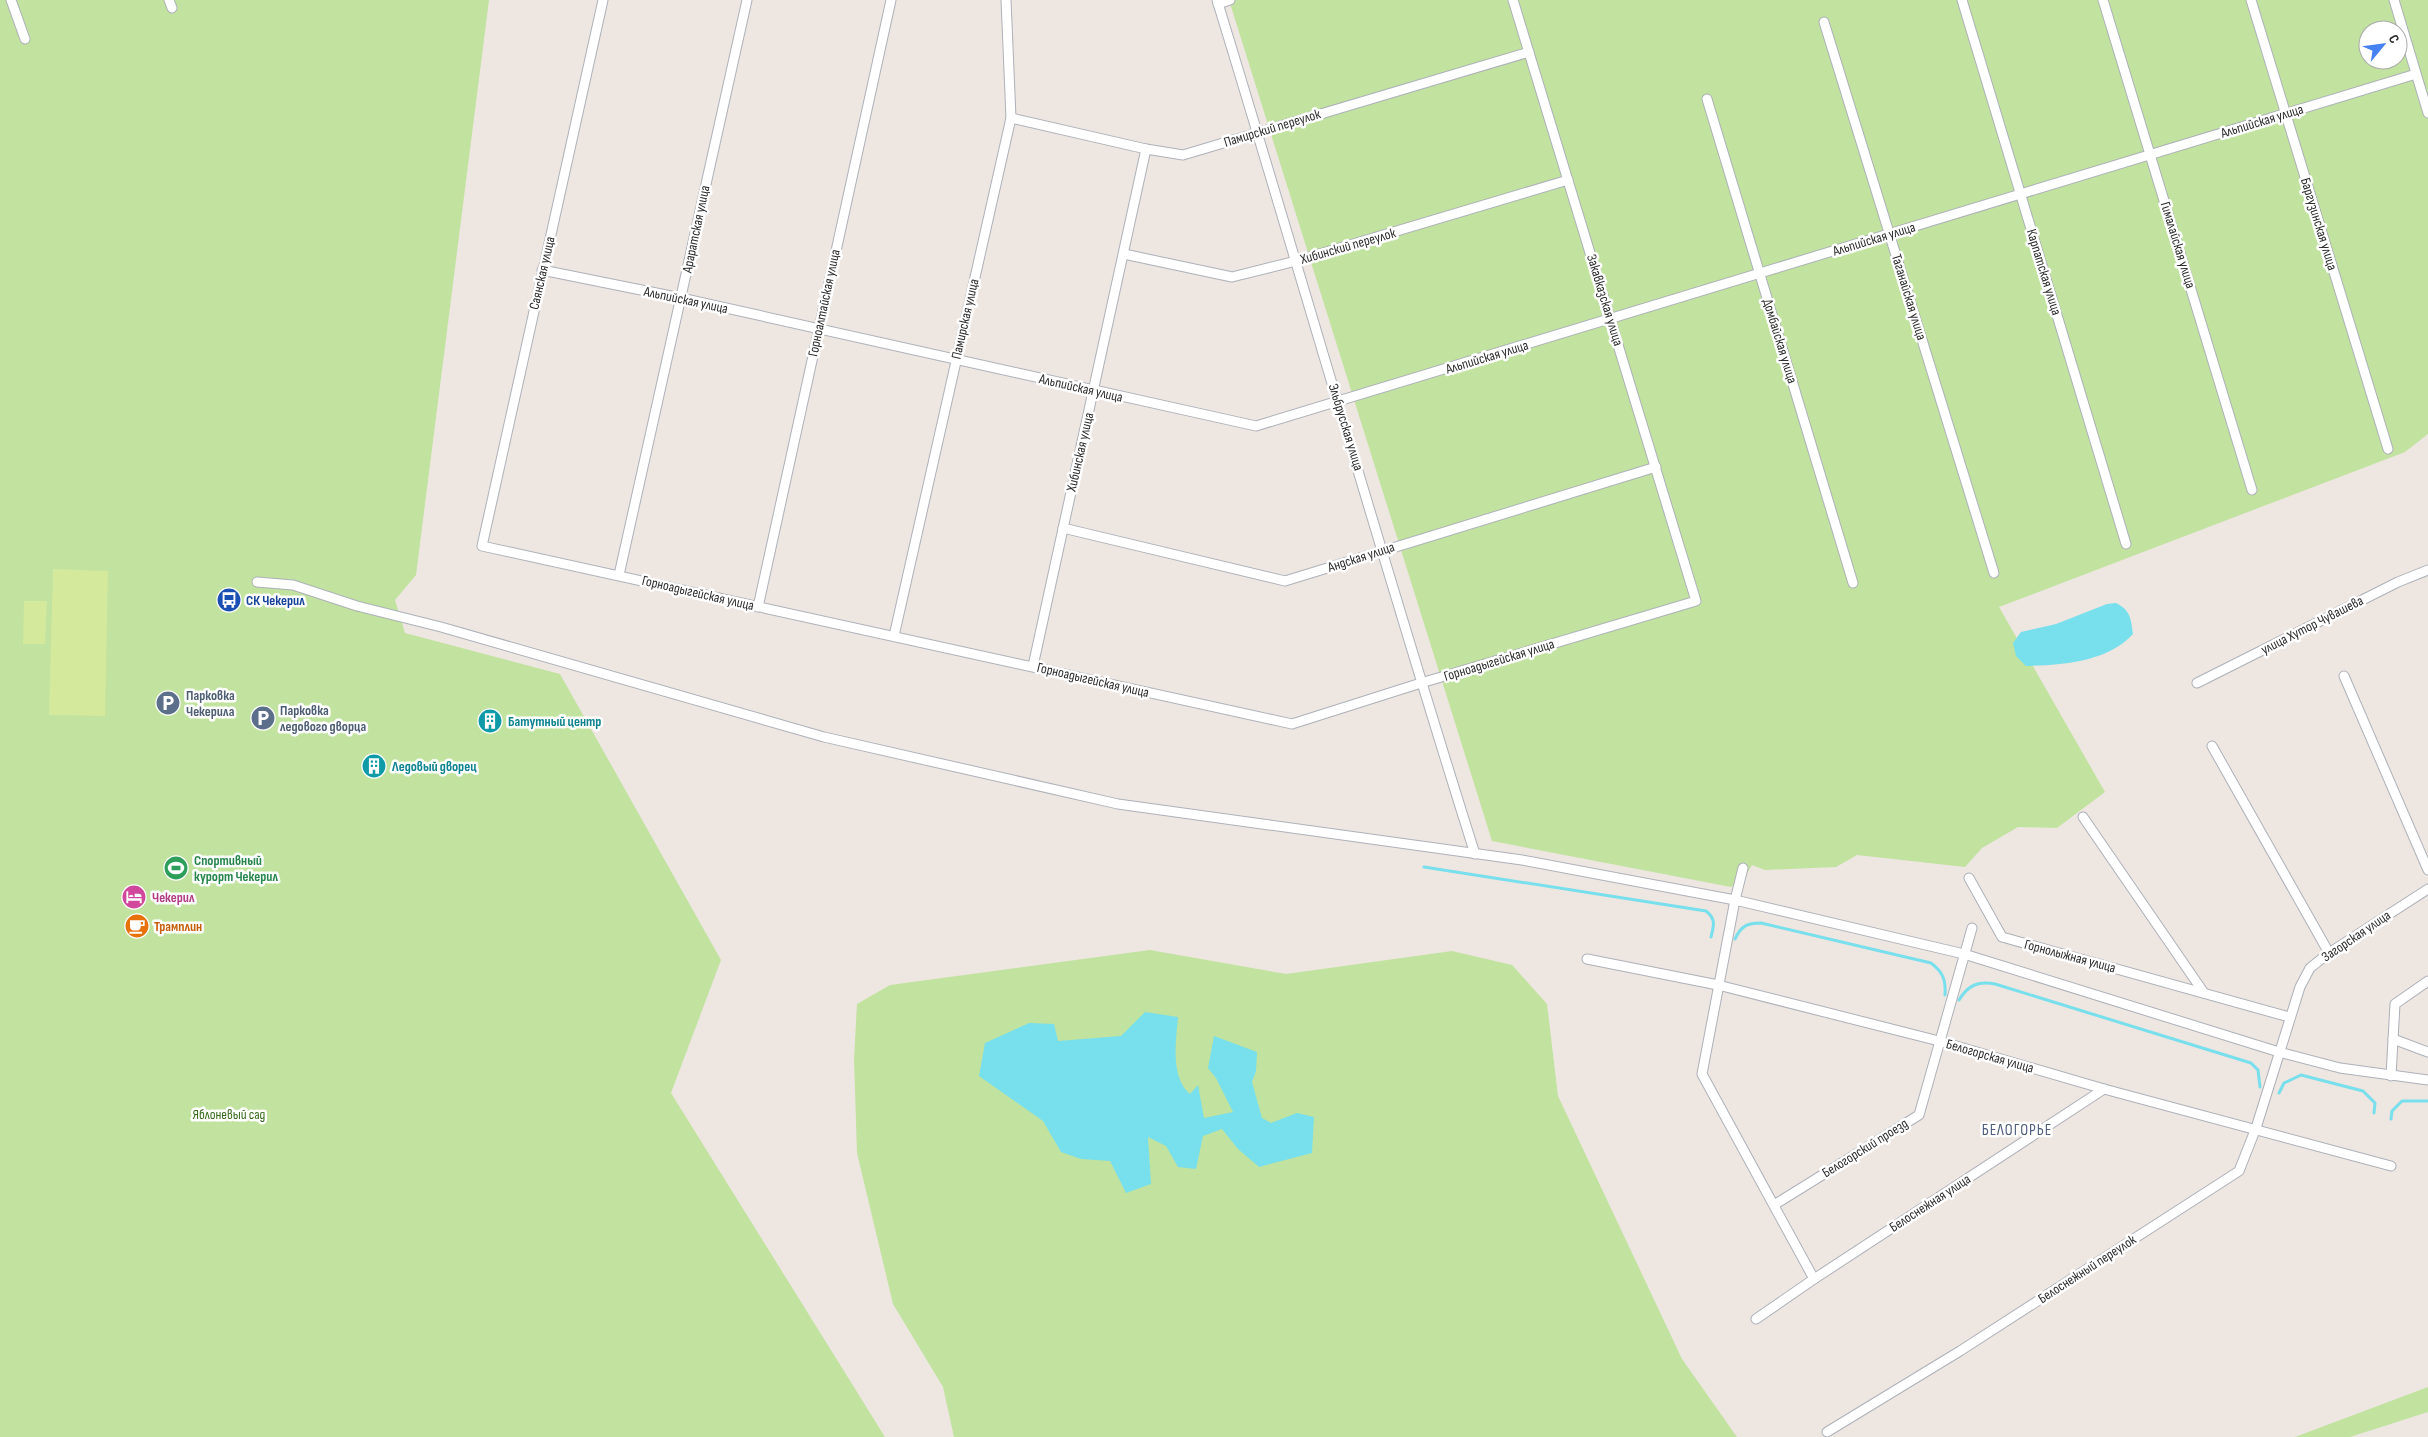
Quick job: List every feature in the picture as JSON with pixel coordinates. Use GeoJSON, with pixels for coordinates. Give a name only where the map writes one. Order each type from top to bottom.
{"type":"FeatureCollection","features":[{"type":"Feature","properties":{"kind":"street"},"geometry":{"type":"LineString","coordinates":[[11,0],[25,39]]}},
{"type":"Feature","properties":{"kind":"street","name":"Саянская улица"},"geometry":{"type":"LineString","coordinates":[[482,546],[603,0]]}},
{"type":"Feature","properties":{"kind":"street","name":"Араратская улица"},"geometry":{"type":"LineString","coordinates":[[618,575],[747,0]]}},
{"type":"Feature","properties":{"kind":"street","name":"Горноалтайская улица"},"geometry":{"type":"LineString","coordinates":[[758,607],[891,0]]}},
{"type":"Feature","properties":{"kind":"street","name":"Памирская улица"},"geometry":{"type":"LineString","coordinates":[[894,636],[955,359],[1011,118],[1006,0]]}},
{"type":"Feature","properties":{"kind":"street"},"geometry":{"type":"LineString","coordinates":[[1218,2],[1230,0]]}},
{"type":"Feature","properties":{"kind":"street","name":"Закавказская улица"},"geometry":{"type":"LineString","coordinates":[[1513,0],[1696,601]]}},
{"type":"Feature","properties":{"kind":"street","name":"Карпатская улица"},"geometry":{"type":"LineString","coordinates":[[1962,0],[2126,544]]}},
{"type":"Feature","properties":{"kind":"street","name":"Гималайская улица"},"geometry":{"type":"LineString","coordinates":[[2104,0],[2252,490]]}},
{"type":"Feature","properties":{"kind":"street","name":"Баргузинская улица"},"geometry":{"type":"LineString","coordinates":[[2251,0],[2388,449]]}},
{"type":"Feature","properties":{"kind":"street"},"geometry":{"type":"LineString","coordinates":[[2394,0],[2428,113]]}},
{"type":"Feature","properties":{"kind":"street","name":"Эльбрусская улица"},"geometry":{"type":"LineString","coordinates":[[1218,2],[1339,402],[1421,683],[1474,854]]}},
{"type":"Feature","properties":{"kind":"street","name":"Таганайская улица"},"geometry":{"type":"LineString","coordinates":[[1824,22],[1994,573]]}},
{"type":"Feature","properties":{"kind":"street","name":"Памирский переулок"},"geometry":{"type":"LineString","coordinates":[[1011,118],[1146,149],[1184,155],[1529,52]]}},
{"type":"Feature","properties":{"kind":"street","name":"Альпийская улица"},"geometry":{"type":"LineString","coordinates":[[542,270],[681,298],[1256,426],[2416,74]]}},
{"type":"Feature","properties":{"kind":"street","name":"Домбайская улица"},"geometry":{"type":"LineString","coordinates":[[1707,99],[1853,583]]}},
{"type":"Feature","properties":{"kind":"street","name":"Хибинская улица"},"geometry":{"type":"LineString","coordinates":[[1033,666],[1146,149]]}},
{"type":"Feature","properties":{"kind":"street","name":"Хибинский переулок"},"geometry":{"type":"LineString","coordinates":[[1124,254],[1232,277],[1296,261],[1568,180]]}},
{"type":"Feature","properties":{"kind":"street","name":"Андская улица"},"geometry":{"type":"LineString","coordinates":[[1063,528],[1285,581],[1656,467]]}},
{"type":"Feature","properties":{"kind":"street","name":"Горноадыгейская улица"},"geometry":{"type":"LineString","coordinates":[[482,546],[1292,724],[1421,683],[1696,601]]}},
{"type":"Feature","properties":{"kind":"street","name":"улица Хутор Чувашева"},"geometry":{"type":"LineString","coordinates":[[2197,683],[2398,582],[2428,570]]}},
{"type":"Feature","properties":{"kind":"street"},"geometry":{"type":"LineString","coordinates":[[257,582],[268,581],[293,585],[357,606],[441,627],[824,737],[1118,804],[1522,860],[1735,900],[1964,954],[2279,1052],[2340,1068],[2428,1080]]}},
{"type":"Feature","properties":{"kind":"street"},"geometry":{"type":"LineString","coordinates":[[2344,676],[2428,870]]}},
{"type":"Feature","properties":{"kind":"street"},"geometry":{"type":"LineString","coordinates":[[2212,746],[2329,953]]}},
{"type":"Feature","properties":{"kind":"street"},"geometry":{"type":"LineString","coordinates":[[2083,817],[2204,993]]}},
{"type":"Feature","properties":{"kind":"street"},"geometry":{"type":"LineString","coordinates":[[1743,868],[1718,985],[1702,1074],[1814,1279]]}},
{"type":"Feature","properties":{"kind":"street","name":"Горнолыжная улица"},"geometry":{"type":"LineString","coordinates":[[1969,878],[2002,937],[2289,1017]]}},
{"type":"Feature","properties":{"kind":"street","name":"Загорская улица"},"geometry":{"type":"LineString","coordinates":[[2279,1052],[2300,987],[2310,968],[2329,953],[2428,888]]}},
{"type":"Feature","properties":{"kind":"street","name":"Белогорский проезд"},"geometry":{"type":"LineString","coordinates":[[1774,1205],[1919,1115],[1972,928]]}},
{"type":"Feature","properties":{"kind":"street","name":"Белогорская улица"},"geometry":{"type":"LineString","coordinates":[[1587,960],[1718,985],[1939,1041],[2104,1089],[2256,1128],[2390,1166]]}},
{"type":"Feature","properties":{"kind":"street"},"geometry":{"type":"LineString","coordinates":[[2391,1076],[2395,1004],[2428,981]]}},
{"type":"Feature","properties":{"kind":"street"},"geometry":{"type":"LineString","coordinates":[[2393,1039],[2428,1052]]}},
{"type":"Feature","properties":{"kind":"street","name":"Белоснежный переулок"},"geometry":{"type":"LineString","coordinates":[[1828,1432],[1965,1347],[2239,1171],[2256,1128],[2279,1052]]}},
{"type":"Feature","properties":{"kind":"street","name":"Белоснежная улица"},"geometry":{"type":"LineString","coordinates":[[1756,1319],[2104,1089]]}},
{"type":"Feature","properties":{"kind":"green space","name":"Спортивный курорт Чекерил"},"geometry":{"type":"Polygon","coordinates":[[[0,0],[489,0],[416,575],[395,600],[405,633],[560,674],[721,960],[671,1093],[885,1437],[0,1437],[0,0]]]}},
{"type":"Feature","properties":{"kind":"green space"},"geometry":{"type":"Polygon","coordinates":[[[1229,0],[2428,0],[2428,434],[2405,452],[1999,607],[2105,792],[2057,828],[2018,827],[1982,848],[1965,867],[1857,855],[1836,867],[1765,870],[1752,865],[1743,880],[1731,887],[1492,841],[1229,0]]]}},
{"type":"Feature","properties":{"kind":"green space"},"geometry":{"type":"Polygon","coordinates":[[[53,569],[108,571],[105,716],[49,715],[53,569]]]}},
{"type":"Feature","properties":{"kind":"green space"},"geometry":{"type":"Polygon","coordinates":[[[24,601],[47,601],[45,644],[23,644],[24,601]]]}},
{"type":"Feature","properties":{"kind":"green space"},"geometry":{"type":"Polygon","coordinates":[[[1150,950],[1286,974],[1452,951],[1512,965],[1547,1004],[1558,1096],[1682,1359],[1737,1437],[954,1437],[943,1387],[893,1304],[857,1153],[854,1059],[857,1004],[890,985],[1150,950]]]}},
{"type":"Feature","properties":{"kind":"green space"},"geometry":{"type":"Polygon","coordinates":[[[2428,1387],[2428,1412],[2350,1437],[2295,1437],[2428,1387]]]}},
{"type":"Feature","properties":{"kind":"water"},"geometry":{"type":"Polygon","coordinates":[[[2116,603],[2129,615],[2133,634],[2111,651],[2069,663],[2026,666],[2016,656],[2013,643],[2021,632],[2056,624],[2107,604],[2116,603]]]}},
{"type":"Feature","properties":{"kind":"water"},"geometry":{"type":"Polygon","coordinates":[[[1145,1012],[1178,1017],[1176,1058],[1179,1078],[1190,1094],[1198,1085],[1204,1118],[1233,1112],[1216,1078],[1208,1068],[1214,1036],[1257,1052],[1256,1071],[1252,1082],[1262,1118],[1271,1123],[1297,1113],[1314,1117],[1312,1153],[1259,1167],[1238,1149],[1222,1129],[1203,1136],[1196,1169],[1178,1167],[1166,1146],[1148,1137],[1151,1184],[1126,1193],[1110,1161],[1081,1159],[1061,1152],[1043,1121],[979,1076],[985,1043],[1029,1023],[1054,1024],[1058,1041],[1121,1036],[1145,1012]]]}},
{"type":"Feature","properties":{"kind":"waterway"},"geometry":{"type":"LineString","coordinates":[[1424,867],[1706,911],[1713,923],[1711,937]]}},
{"type":"Feature","properties":{"kind":"waterway"},"geometry":{"type":"LineString","coordinates":[[1735,939],[1745,926],[1761,923],[1931,963],[1943,977],[1945,995]]}},
{"type":"Feature","properties":{"kind":"waterway"},"geometry":{"type":"LineString","coordinates":[[1959,1000],[1974,985],[1983,983],[1995,984],[2251,1063],[2258,1070],[2260,1087]]}},
{"type":"Feature","properties":{"kind":"waterway"},"geometry":{"type":"LineString","coordinates":[[2279,1093],[2284,1083],[2301,1075],[2363,1091],[2375,1103],[2374,1113]]}},
{"type":"Feature","properties":{"kind":"waterway"},"geometry":{"type":"LineString","coordinates":[[2391,1119],[2392,1111],[2402,1101],[2428,1101]]}},
{"type":"Feature","properties":{"kind":"place","name":"СК Чекерил"},"geometry":{"type":"Point","coordinates":[229,600]}},
{"type":"Feature","properties":{"kind":"place","name":"Парковка Чекерила"},"geometry":{"type":"Point","coordinates":[168,703]}},
{"type":"Feature","properties":{"kind":"place","name":"Парковка ледового дворца"},"geometry":{"type":"Point","coordinates":[263,718]}},
{"type":"Feature","properties":{"kind":"place","name":"Батутный центр"},"geometry":{"type":"Point","coordinates":[490,721]}},
{"type":"Feature","properties":{"kind":"place","name":"Ледовый дворец"},"geometry":{"type":"Point","coordinates":[374,766]}},
{"type":"Feature","properties":{"kind":"place","name":"Спортивный курорт Чекерил"},"geometry":{"type":"Point","coordinates":[176,868]}},
{"type":"Feature","properties":{"kind":"place","name":"Чекерил"},"geometry":{"type":"Point","coordinates":[134,897]}},
{"type":"Feature","properties":{"kind":"place","name":"Трамплин"},"geometry":{"type":"Point","coordinates":[137,926]}},
{"type":"Feature","properties":{"kind":"district","name":"БЕЛОГОРЬЕ"},"geometry":{"type":"Point","coordinates":[2017,1130]}},
{"type":"Feature","properties":{"kind":"park label","name":"Яблоневый сад"},"geometry":{"type":"Point","coordinates":[229,1114]}}]}
